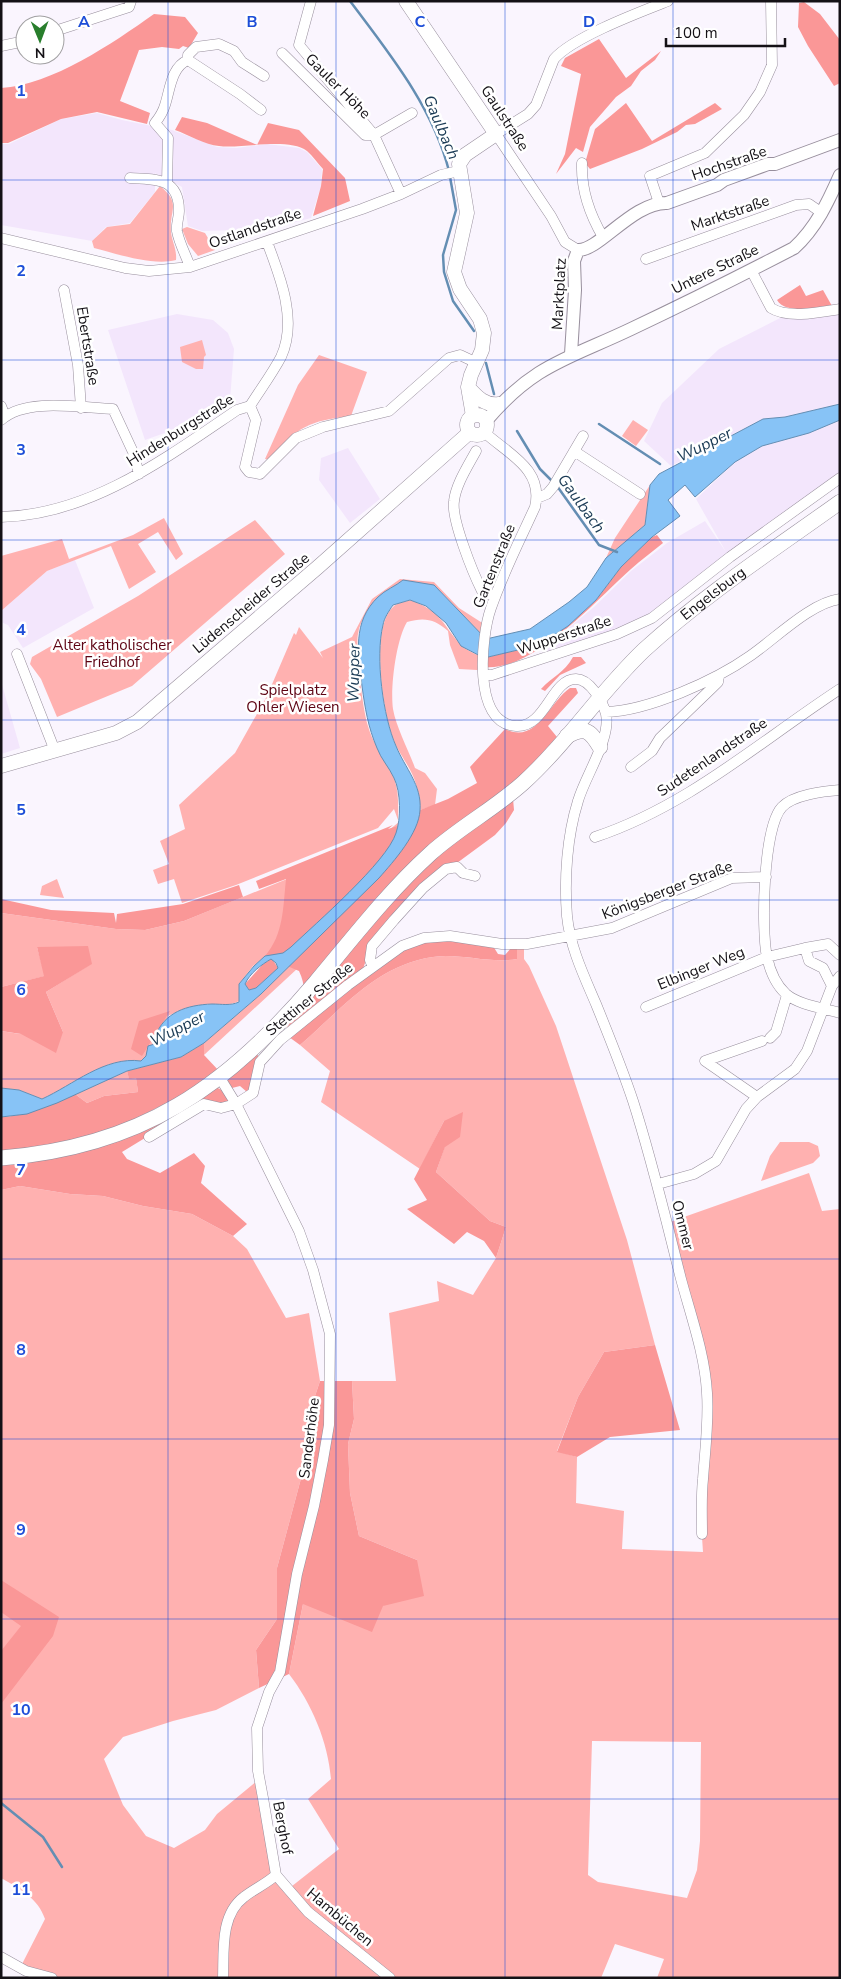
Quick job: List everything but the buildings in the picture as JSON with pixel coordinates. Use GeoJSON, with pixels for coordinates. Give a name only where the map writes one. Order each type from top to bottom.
{"type":"FeatureCollection","features":[{"type":"Feature","properties":{"kind":"main road","name":"Gaulstraße"},"geometry":{"type":"LineString","coordinates":[[406,1],[496,134]]}},
{"type":"Feature","properties":{"kind":"main road"},"geometry":{"type":"LineString","coordinates":[[481,423],[468,387],[484,344],[482,326],[460,289],[454,272],[466,213],[456,171],[466,155],[496,134]]}},
{"type":"Feature","properties":{"kind":"main road"},"geometry":{"type":"LineString","coordinates":[[468,387],[479,399],[491,404],[500,404]]}},
{"type":"Feature","properties":{"kind":"main road","name":"Lüdenscheider Straße"},"geometry":{"type":"LineString","coordinates":[[1,766],[116,732],[137,722],[318,567],[470,432],[476,435],[481,423]]}},
{"type":"Feature","properties":{"kind":"main road","name":"Engelsburg"},"geometry":{"type":"LineString","coordinates":[[1,1158],[63,1150],[114,1136],[163,1114],[220,1078],[248,1054],[286,1016],[383,902],[426,858],[520,785],[638,657],[675,623],[735,577],[840,502]]}},
{"type":"Feature","properties":{"kind":"main road"},"geometry":{"type":"LineString","coordinates":[[565,737],[578,731],[587,731],[600,747]]}},
{"type":"Feature","properties":{"kind":"street"},"geometry":{"type":"LineString","coordinates":[[65,28],[129,7],[131,1]]}},
{"type":"Feature","properties":{"kind":"street","name":"Gauler Höhe"},"geometry":{"type":"LineString","coordinates":[[311,1],[300,45],[374,135],[401,194]]}},
{"type":"Feature","properties":{"kind":"street"},"geometry":{"type":"LineString","coordinates":[[496,134],[528,114],[536,105],[554,59],[559,53],[648,6],[668,1]]}},
{"type":"Feature","properties":{"kind":"street"},"geometry":{"type":"LineString","coordinates":[[659,202],[650,176],[705,153],[744,115],[760,92],[772,65],[771,1]]}},
{"type":"Feature","properties":{"kind":"street"},"geometry":{"type":"LineString","coordinates":[[1,46],[15,43]]}},
{"type":"Feature","properties":{"kind":"street"},"geometry":{"type":"LineString","coordinates":[[188,60],[188,55],[196,47],[219,44],[234,51],[242,62],[264,76]]}},
{"type":"Feature","properties":{"kind":"street","name":"Gauler Höhe"},"geometry":{"type":"LineString","coordinates":[[282,53],[365,135],[374,135]]}},
{"type":"Feature","properties":{"kind":"street"},"geometry":{"type":"LineString","coordinates":[[188,60],[240,94],[260,110]]}},
{"type":"Feature","properties":{"kind":"street"},"geometry":{"type":"LineString","coordinates":[[167,183],[168,138],[155,124],[165,105],[167,90],[181,63],[188,60]]}},
{"type":"Feature","properties":{"kind":"street"},"geometry":{"type":"LineString","coordinates":[[374,135],[412,113]]}},
{"type":"Feature","properties":{"kind":"street","name":"Gaulstraße"},"geometry":{"type":"LineString","coordinates":[[496,134],[551,216],[565,242],[578,250]]}},
{"type":"Feature","properties":{"kind":"street","name":"Hochstraße"},"geometry":{"type":"LineString","coordinates":[[631,217],[659,202],[667,203],[716,185],[724,180],[840,140]]}},
{"type":"Feature","properties":{"kind":"street"},"geometry":{"type":"LineString","coordinates":[[582,163],[587,202],[603,237]]}},
{"type":"Feature","properties":{"kind":"street","name":"Ostlandstraße"},"geometry":{"type":"LineString","coordinates":[[1,238],[125,268],[149,271],[190,267],[267,242],[401,194],[440,175],[456,171]]}},
{"type":"Feature","properties":{"kind":"street","name":"Untere Straße"},"geometry":{"type":"LineString","coordinates":[[576,349],[629,330],[794,248],[806,237],[822,213],[840,175]]}},
{"type":"Feature","properties":{"kind":"street"},"geometry":{"type":"LineString","coordinates":[[130,178],[161,180],[167,183],[176,194],[179,212],[177,229],[190,267]]}},
{"type":"Feature","properties":{"kind":"street","name":"Marktstraße"},"geometry":{"type":"LineString","coordinates":[[646,259],[796,206],[808,204],[822,213]]}},
{"type":"Feature","properties":{"kind":"street","name":"Marktplatz"},"geometry":{"type":"LineString","coordinates":[[576,349],[574,261],[578,250],[585,249],[631,217]]}},
{"type":"Feature","properties":{"kind":"street"},"geometry":{"type":"LineString","coordinates":[[250,406],[280,358],[288,329],[281,282],[267,242]]}},
{"type":"Feature","properties":{"kind":"street"},"geometry":{"type":"LineString","coordinates":[[751,270],[771,308],[775,310],[790,313],[840,309]]}},
{"type":"Feature","properties":{"kind":"street","name":"Ebertstraße"},"geometry":{"type":"LineString","coordinates":[[64,290],[78,365],[81,408]]}},
{"type":"Feature","properties":{"kind":"street"},"geometry":{"type":"LineString","coordinates":[[576,349],[529,378],[481,423],[530,472],[535,480],[537,498],[546,494],[555,483],[584,436]]}},
{"type":"Feature","properties":{"kind":"street","name":"Hindenburgstraße"},"geometry":{"type":"LineString","coordinates":[[1,516],[49,509],[86,499],[161,462],[237,410],[250,406],[256,420],[245,467],[249,472],[260,474],[290,443],[303,435],[323,427],[389,411],[448,358],[460,356],[477,363]]}},
{"type":"Feature","properties":{"kind":"street"},"geometry":{"type":"LineString","coordinates":[[1,406],[3,418],[19,410],[34,406],[114,409],[133,452],[139,474]]}},
{"type":"Feature","properties":{"kind":"street"},"geometry":{"type":"LineString","coordinates":[[476,451],[459,485],[454,507],[476,579],[482,590],[495,597]]}},
{"type":"Feature","properties":{"kind":"street"},"geometry":{"type":"LineString","coordinates":[[574,451],[640,494]]}},
{"type":"Feature","properties":{"kind":"street","name":"Wupperstraße"},"geometry":{"type":"LineString","coordinates":[[483,670],[492,674],[617,634],[652,618],[739,550],[840,478]]}},
{"type":"Feature","properties":{"kind":"street","name":"Gartenstraße"},"geometry":{"type":"LineString","coordinates":[[537,498],[489,612],[483,670],[485,696],[491,710],[503,722],[517,726],[533,722],[565,683],[581,680],[599,700]]}},
{"type":"Feature","properties":{"kind":"street"},"geometry":{"type":"LineString","coordinates":[[599,700],[616,712],[666,698],[718,676],[751,656],[813,610],[840,599]]}},
{"type":"Feature","properties":{"kind":"street"},"geometry":{"type":"LineString","coordinates":[[18,654],[55,751]]}},
{"type":"Feature","properties":{"kind":"street"},"geometry":{"type":"LineString","coordinates":[[631,767],[652,751],[660,738],[718,682],[718,676]]}},
{"type":"Feature","properties":{"kind":"street","name":"Sudetenlandstraße"},"geometry":{"type":"LineString","coordinates":[[595,837],[627,826],[668,806],[717,775],[781,727],[840,688]]}},
{"type":"Feature","properties":{"kind":"street"},"geometry":{"type":"LineString","coordinates":[[570,935],[567,887],[572,822],[578,799],[605,732],[599,700]]}},
{"type":"Feature","properties":{"kind":"street"},"geometry":{"type":"LineString","coordinates":[[840,790],[813,793],[782,806],[775,816],[769,834],[764,934],[772,976],[787,995],[804,1003],[840,1013]]}},
{"type":"Feature","properties":{"kind":"street","name":"Stettiner Straße"},"geometry":{"type":"LineString","coordinates":[[372,967],[370,960],[372,946],[423,888],[446,869],[457,867],[463,873],[475,876]]}},
{"type":"Feature","properties":{"kind":"street","name":"Königsberger Straße"},"geometry":{"type":"LineString","coordinates":[[570,935],[595,933],[612,928],[732,878],[766,877]]}},
{"type":"Feature","properties":{"kind":"street","name":"Stettiner Straße"},"geometry":{"type":"LineString","coordinates":[[236,1104],[253,1093],[260,1062],[271,1049],[372,967],[402,946],[431,937],[450,936],[516,945],[553,940],[570,935]]}},
{"type":"Feature","properties":{"kind":"street","name":"Ommer"},"geometry":{"type":"LineString","coordinates":[[570,935],[630,1091],[658,1184],[700,1351],[707,1390],[708,1430],[703,1479],[702,1534]]}},
{"type":"Feature","properties":{"kind":"street","name":"Elbinger Weg"},"geometry":{"type":"LineString","coordinates":[[646,1007],[767,957],[828,944],[840,955]]}},
{"type":"Feature","properties":{"kind":"street"},"geometry":{"type":"LineString","coordinates":[[806,948],[809,961],[823,968],[832,986]]}},
{"type":"Feature","properties":{"kind":"street"},"geometry":{"type":"LineString","coordinates":[[658,1184],[694,1174],[711,1165],[726,1146],[746,1109],[757,1097],[795,1069],[807,1051],[832,986],[840,976]]}},
{"type":"Feature","properties":{"kind":"street"},"geometry":{"type":"LineString","coordinates":[[757,1097],[705,1061],[766,1039],[776,1032],[787,995]]}},
{"type":"Feature","properties":{"kind":"street"},"geometry":{"type":"LineString","coordinates":[[149,1137],[204,1104],[221,1108],[236,1104],[220,1078]]}},
{"type":"Feature","properties":{"kind":"street","name":"Sanderhöhe"},"geometry":{"type":"LineString","coordinates":[[236,1104],[299,1231],[314,1270],[330,1334],[329,1425],[314,1506],[296,1574],[280,1672],[268,1692],[258,1728],[258,1771],[261,1786]]}},
{"type":"Feature","properties":{"kind":"street","name":"Berghof"},"geometry":{"type":"LineString","coordinates":[[261,1786],[276,1875]]}},
{"type":"Feature","properties":{"kind":"street"},"geometry":{"type":"LineString","coordinates":[[223,1978],[226,1926],[232,1910],[245,1896],[276,1875]]}},
{"type":"Feature","properties":{"kind":"street","name":"Hambüchen"},"geometry":{"type":"LineString","coordinates":[[276,1875],[308,1912],[390,1978]]}},
{"type":"Feature","properties":{"kind":"street"},"geometry":{"type":"LineString","coordinates":[[1,1957],[26,1971],[52,1978]]}},
{"type":"Feature","properties":{"kind":"shaded area"},"geometry":{"type":"Polygon","coordinates":[[[804,2],[820,14],[840,40],[840,83],[834,86],[798,27],[799,3],[804,2]]]}},
{"type":"Feature","properties":{"kind":"shaded area"},"geometry":{"type":"Polygon","coordinates":[[[154,14],[185,17],[198,33],[189,48],[183,46],[179,49],[162,47],[139,50],[120,101],[150,113],[147,124],[97,112],[61,119],[8,143],[1,143],[1,88],[21,85],[61,71],[101,49],[154,14]]]}},
{"type":"Feature","properties":{"kind":"shaded area"},"geometry":{"type":"Polygon","coordinates":[[[599,39],[626,78],[661,51],[655,60],[641,71],[631,86],[616,97],[590,127],[583,152],[576,148],[556,174],[565,154],[581,74],[561,66],[565,58],[599,39]]]}},
{"type":"Feature","properties":{"kind":"shaded area"},"geometry":{"type":"Polygon","coordinates":[[[626,103],[652,141],[715,103],[722,109],[695,124],[686,125],[677,132],[642,149],[590,169],[585,163],[595,129],[626,103]]]}},
{"type":"Feature","properties":{"kind":"shaded area"},"geometry":{"type":"Polygon","coordinates":[[[97,113],[172,130],[217,147],[236,148],[267,144],[299,148],[307,152],[322,169],[321,186],[311,218],[270,229],[202,231],[188,226],[182,187],[155,173],[155,192],[130,223],[106,227],[92,241],[1,225],[1,144],[9,144],[61,119],[97,113]]]}},
{"type":"Feature","properties":{"kind":"shaded area"},"geometry":{"type":"Polygon","coordinates":[[[182,117],[207,123],[257,145],[229,147],[203,142],[175,130],[182,117]]]}},
{"type":"Feature","properties":{"kind":"shaded area"},"geometry":{"type":"Polygon","coordinates":[[[268,123],[299,130],[345,178],[350,201],[313,216],[321,186],[323,169],[307,151],[299,147],[277,144],[257,145],[268,123]]]}},
{"type":"Feature","properties":{"kind":"shaded area"},"geometry":{"type":"Polygon","coordinates":[[[800,285],[806,296],[823,290],[832,306],[794,309],[781,305],[777,300],[800,285]]]}},
{"type":"Feature","properties":{"kind":"shaded area"},"geometry":{"type":"Polygon","coordinates":[[[840,312],[840,404],[785,417],[763,419],[671,466],[644,441],[662,403],[719,349],[782,317],[840,312]]]}},
{"type":"Feature","properties":{"kind":"shaded area"},"geometry":{"type":"Polygon","coordinates":[[[177,314],[213,320],[228,333],[234,349],[230,400],[215,415],[145,440],[108,330],[177,314]]]}},
{"type":"Feature","properties":{"kind":"shaded area"},"geometry":{"type":"Polygon","coordinates":[[[840,420],[840,478],[651,617],[565,648],[544,652],[543,649],[594,607],[631,571],[667,543],[705,521],[726,552],[696,499],[735,462],[762,446],[840,420]]]}},
{"type":"Feature","properties":{"kind":"shaded area"},"geometry":{"type":"Polygon","coordinates":[[[348,448],[380,499],[350,523],[319,480],[321,458],[348,448]]]}},
{"type":"Feature","properties":{"kind":"shaded area"},"geometry":{"type":"Polygon","coordinates":[[[657,535],[663,543],[631,569],[563,632],[543,647],[522,659],[502,666],[483,667],[484,658],[539,645],[568,626],[596,600],[621,567],[652,537],[657,535]]]}},
{"type":"Feature","properties":{"kind":"shaded area"},"geometry":{"type":"Polygon","coordinates":[[[75,560],[94,608],[23,648],[8,625],[3,623],[1,611],[47,571],[75,560]]]}},
{"type":"Feature","properties":{"kind":"shaded area"},"geometry":{"type":"Polygon","coordinates":[[[573,657],[581,657],[586,663],[560,675],[545,691],[541,689],[562,671],[573,657]]]}},
{"type":"Feature","properties":{"kind":"shaded area"},"geometry":{"type":"Polygon","coordinates":[[[1,681],[20,748],[1,754],[1,681]]]}},
{"type":"Feature","properties":{"kind":"shaded area"},"geometry":{"type":"Polygon","coordinates":[[[570,688],[576,688],[578,693],[548,726],[557,737],[512,787],[514,810],[506,823],[495,835],[423,888],[366,960],[363,969],[286,1028],[300,1008],[304,994],[299,971],[273,960],[278,968],[256,988],[249,990],[245,984],[263,964],[271,959],[265,956],[276,939],[282,920],[286,879],[259,889],[256,881],[393,825],[388,829],[417,820],[420,810],[448,799],[477,783],[470,767],[505,729],[516,732],[526,731],[534,727],[542,720],[562,694],[570,688]]]}},
{"type":"Feature","properties":{"kind":"shaded area"},"geometry":{"type":"Polygon","coordinates":[[[239,885],[243,897],[184,921],[145,930],[116,929],[1,913],[1,899],[51,910],[114,913],[116,923],[117,914],[183,904],[239,885]]]}},
{"type":"Feature","properties":{"kind":"shaded area"},"geometry":{"type":"Polygon","coordinates":[[[444,939],[493,946],[498,954],[505,955],[511,948],[517,949],[517,959],[496,960],[443,956],[413,962],[394,969],[377,979],[345,1004],[300,1045],[289,1037],[380,965],[405,949],[424,942],[444,939]]]}},
{"type":"Feature","properties":{"kind":"shaded area"},"geometry":{"type":"Polygon","coordinates":[[[88,946],[92,964],[46,992],[63,1032],[56,1053],[21,1034],[1,1031],[1,987],[44,976],[37,947],[88,946]]]}},
{"type":"Feature","properties":{"kind":"shaded area"},"geometry":{"type":"Polygon","coordinates":[[[170,1011],[142,1056],[131,1049],[139,1021],[170,1011]]]}},
{"type":"Feature","properties":{"kind":"shaded area"},"geometry":{"type":"Polygon","coordinates":[[[204,1043],[204,1055],[220,1072],[201,1086],[102,1135],[1,1154],[1,1117],[20,1115],[75,1094],[87,1103],[104,1096],[138,1092],[136,1078],[129,1079],[127,1071],[181,1057],[204,1043]]]}},
{"type":"Feature","properties":{"kind":"shaded area"},"geometry":{"type":"Polygon","coordinates":[[[256,1053],[260,1062],[256,1079],[250,1089],[247,1092],[240,1086],[232,1088],[226,1078],[256,1053]]]}},
{"type":"Feature","properties":{"kind":"shaded area"},"geometry":{"type":"Polygon","coordinates":[[[215,1087],[225,1093],[230,1104],[204,1102],[122,1152],[127,1159],[160,1173],[194,1153],[205,1166],[201,1183],[247,1224],[233,1236],[192,1214],[143,1206],[103,1196],[70,1194],[20,1186],[1,1190],[1,1163],[35,1159],[215,1087]]]}},
{"type":"Feature","properties":{"kind":"shaded area"},"geometry":{"type":"Polygon","coordinates":[[[463,1112],[460,1137],[445,1147],[436,1172],[490,1221],[506,1227],[496,1258],[484,1241],[467,1232],[454,1244],[407,1209],[427,1200],[414,1179],[444,1121],[463,1112]]]}},
{"type":"Feature","properties":{"kind":"shaded area"},"geometry":{"type":"Polygon","coordinates":[[[655,1345],[680,1430],[610,1437],[577,1457],[557,1452],[578,1397],[604,1352],[655,1345]]]}},
{"type":"Feature","properties":{"kind":"shaded area"},"geometry":{"type":"Polygon","coordinates":[[[320,1381],[352,1381],[354,1419],[348,1444],[350,1493],[359,1536],[417,1560],[424,1596],[383,1606],[372,1632],[303,1604],[289,1674],[259,1688],[256,1650],[277,1619],[277,1568],[303,1471],[311,1408],[320,1381]]]}},
{"type":"Feature","properties":{"kind":"shaded area"},"geometry":{"type":"Polygon","coordinates":[[[1,1580],[59,1617],[53,1636],[1,1704],[1,1651],[21,1626],[1,1612],[1,1580]]]}},
{"type":"Feature","properties":{"kind":"green space"},"geometry":{"type":"Polygon","coordinates":[[[160,186],[167,192],[173,202],[171,232],[176,260],[157,262],[94,248],[92,241],[107,227],[130,224],[160,186]]]}},
{"type":"Feature","properties":{"kind":"green space"},"geometry":{"type":"Polygon","coordinates":[[[187,227],[205,233],[215,250],[198,256],[188,244],[182,229],[187,227]]]}},
{"type":"Feature","properties":{"kind":"green space"},"geometry":{"type":"Polygon","coordinates":[[[202,340],[206,355],[204,357],[203,369],[196,369],[182,362],[180,347],[202,340]]]}},
{"type":"Feature","properties":{"kind":"green space"},"geometry":{"type":"Polygon","coordinates":[[[319,355],[367,372],[351,416],[324,420],[305,427],[289,439],[271,460],[265,459],[298,385],[319,355]]]}},
{"type":"Feature","properties":{"kind":"green space"},"geometry":{"type":"Polygon","coordinates":[[[633,420],[648,430],[636,446],[622,436],[633,420]]]}},
{"type":"Feature","properties":{"kind":"green space"},"geometry":{"type":"Polygon","coordinates":[[[650,485],[645,525],[606,558],[615,538],[650,485]]]}},
{"type":"Feature","properties":{"kind":"green space"},"geometry":{"type":"Polygon","coordinates":[[[164,518],[183,554],[176,560],[158,532],[138,544],[156,572],[129,589],[111,546],[47,571],[1,611],[1,556],[62,539],[69,559],[133,535],[164,518]]]}},
{"type":"Feature","properties":{"kind":"green space","name":"Alter katholischer Friedhof"},"geometry":{"type":"Polygon","coordinates":[[[255,520],[285,554],[132,686],[57,717],[41,679],[30,664],[32,657],[138,596],[255,520]]]}},
{"type":"Feature","properties":{"kind":"green space","name":"Spielplatz Ohler Wiesen"},"geometry":{"type":"Polygon","coordinates":[[[400,579],[434,582],[459,608],[487,626],[486,639],[434,585],[378,597],[361,624],[357,641],[366,719],[370,733],[395,781],[398,796],[398,820],[394,809],[378,828],[236,885],[182,903],[174,879],[158,884],[153,870],[169,864],[160,841],[185,829],[179,805],[235,753],[267,696],[294,633],[296,635],[299,627],[323,658],[320,652],[352,637],[372,599],[400,579]]]}},
{"type":"Feature","properties":{"kind":"green space"},"geometry":{"type":"Polygon","coordinates":[[[410,600],[428,608],[440,618],[462,646],[484,658],[483,667],[477,670],[459,669],[450,645],[448,631],[443,627],[424,619],[407,622],[403,630],[395,664],[392,689],[393,709],[415,768],[425,773],[437,789],[435,805],[420,810],[415,780],[394,741],[385,708],[380,650],[386,618],[394,606],[410,600]]]}},
{"type":"Feature","properties":{"kind":"green space"},"geometry":{"type":"Polygon","coordinates":[[[399,822],[396,834],[350,890],[253,966],[239,984],[239,1001],[229,1004],[194,1006],[168,1016],[158,1043],[141,1061],[115,1063],[102,1067],[42,1099],[19,1090],[1,1088],[1,1031],[20,1034],[63,1032],[46,992],[91,964],[37,947],[45,976],[1,987],[1,913],[116,929],[145,930],[184,921],[370,845],[399,822]]]}},
{"type":"Feature","properties":{"kind":"green space"},"geometry":{"type":"Polygon","coordinates":[[[57,879],[64,898],[40,895],[42,886],[57,879]]]}},
{"type":"Feature","properties":{"kind":"green space"},"geometry":{"type":"Polygon","coordinates":[[[517,949],[524,949],[524,959],[556,1026],[627,1240],[655,1345],[604,1352],[578,1397],[557,1451],[577,1457],[576,1503],[624,1511],[622,1549],[703,1552],[701,1522],[707,1389],[667,1223],[809,1173],[822,1211],[840,1209],[840,1978],[657,1978],[664,1959],[615,1944],[601,1978],[52,1978],[20,1968],[45,1919],[38,1905],[33,1900],[1,1878],[1,1190],[20,1186],[70,1194],[103,1196],[143,1206],[192,1214],[233,1236],[247,1249],[286,1318],[309,1313],[320,1381],[311,1408],[303,1471],[277,1568],[277,1619],[256,1650],[259,1688],[216,1710],[123,1737],[104,1759],[123,1805],[146,1836],[174,1848],[205,1830],[217,1814],[257,1781],[270,1848],[287,1890],[339,1849],[308,1799],[331,1779],[329,1765],[318,1724],[305,1698],[289,1674],[303,1604],[383,1606],[417,1560],[359,1536],[350,1493],[348,1444],[354,1419],[352,1381],[396,1381],[389,1313],[439,1301],[437,1281],[473,1295],[496,1258],[506,1227],[490,1221],[436,1172],[445,1146],[444,1121],[420,1169],[321,1102],[330,1071],[300,1045],[361,991],[394,969],[413,962],[443,956],[496,960],[517,959],[517,949]],[[592,1741],[588,1875],[598,1882],[687,1898],[697,1870],[700,1841],[701,1742],[592,1741]]]}},
{"type":"Feature","properties":{"kind":"green space"},"geometry":{"type":"Polygon","coordinates":[[[295,959],[298,968],[204,1055],[204,1043],[261,994],[295,959]]]}},
{"type":"Feature","properties":{"kind":"green space"},"geometry":{"type":"Polygon","coordinates":[[[127,1071],[129,1078],[136,1077],[138,1092],[104,1096],[87,1103],[75,1094],[127,1071]]]}},
{"type":"Feature","properties":{"kind":"green space"},"geometry":{"type":"Polygon","coordinates":[[[780,1142],[809,1142],[818,1146],[820,1156],[813,1163],[761,1181],[770,1156],[780,1142]]]}},
{"type":"Feature","properties":{"kind":"water","name":"Wupper"},"geometry":{"type":"Polygon","coordinates":[[[840,404],[840,420],[809,433],[762,446],[735,462],[695,497],[685,485],[668,500],[680,516],[652,537],[621,567],[596,600],[568,626],[539,645],[484,658],[461,646],[446,623],[426,606],[410,600],[393,605],[384,620],[381,638],[380,670],[384,703],[391,734],[416,785],[420,801],[419,819],[411,837],[398,855],[379,878],[261,994],[204,1043],[181,1057],[127,1071],[57,1103],[27,1114],[1,1117],[1,1088],[19,1090],[42,1099],[102,1067],[128,1061],[141,1061],[146,1056],[148,1046],[158,1043],[155,1037],[164,1021],[177,1011],[194,1006],[239,1002],[239,984],[254,966],[265,956],[283,953],[291,947],[365,876],[390,845],[396,833],[399,820],[398,791],[394,778],[379,752],[369,725],[358,650],[360,628],[364,617],[378,597],[403,580],[434,585],[486,639],[530,629],[587,587],[606,558],[645,525],[650,485],[659,474],[763,419],[785,417],[840,404]],[[271,959],[253,973],[245,984],[249,990],[256,988],[278,968],[271,959]]]}},
{"type":"Feature","properties":{"kind":"waterway","name":"Gaulbach"},"geometry":{"type":"LineString","coordinates":[[350,1],[408,81],[421,103],[442,147],[449,171]]}},
{"type":"Feature","properties":{"kind":"waterway","name":"Gaulbach"},"geometry":{"type":"LineString","coordinates":[[450,177],[456,210],[443,255],[444,272],[453,301],[474,331]]}},
{"type":"Feature","properties":{"kind":"waterway","name":"Gaulbach"},"geometry":{"type":"LineString","coordinates":[[486,363],[494,394]]}},
{"type":"Feature","properties":{"kind":"waterway"},"geometry":{"type":"LineString","coordinates":[[599,424],[660,464]]}},
{"type":"Feature","properties":{"kind":"waterway","name":"Gaulbach"},"geometry":{"type":"LineString","coordinates":[[517,431],[540,469],[553,482]]}},
{"type":"Feature","properties":{"kind":"waterway","name":"Gaulbach"},"geometry":{"type":"LineString","coordinates":[[557,486],[599,545],[617,552]]}},
{"type":"Feature","properties":{"kind":"waterway"},"geometry":{"type":"LineString","coordinates":[[1,1803],[43,1837],[62,1867]]}}]}
